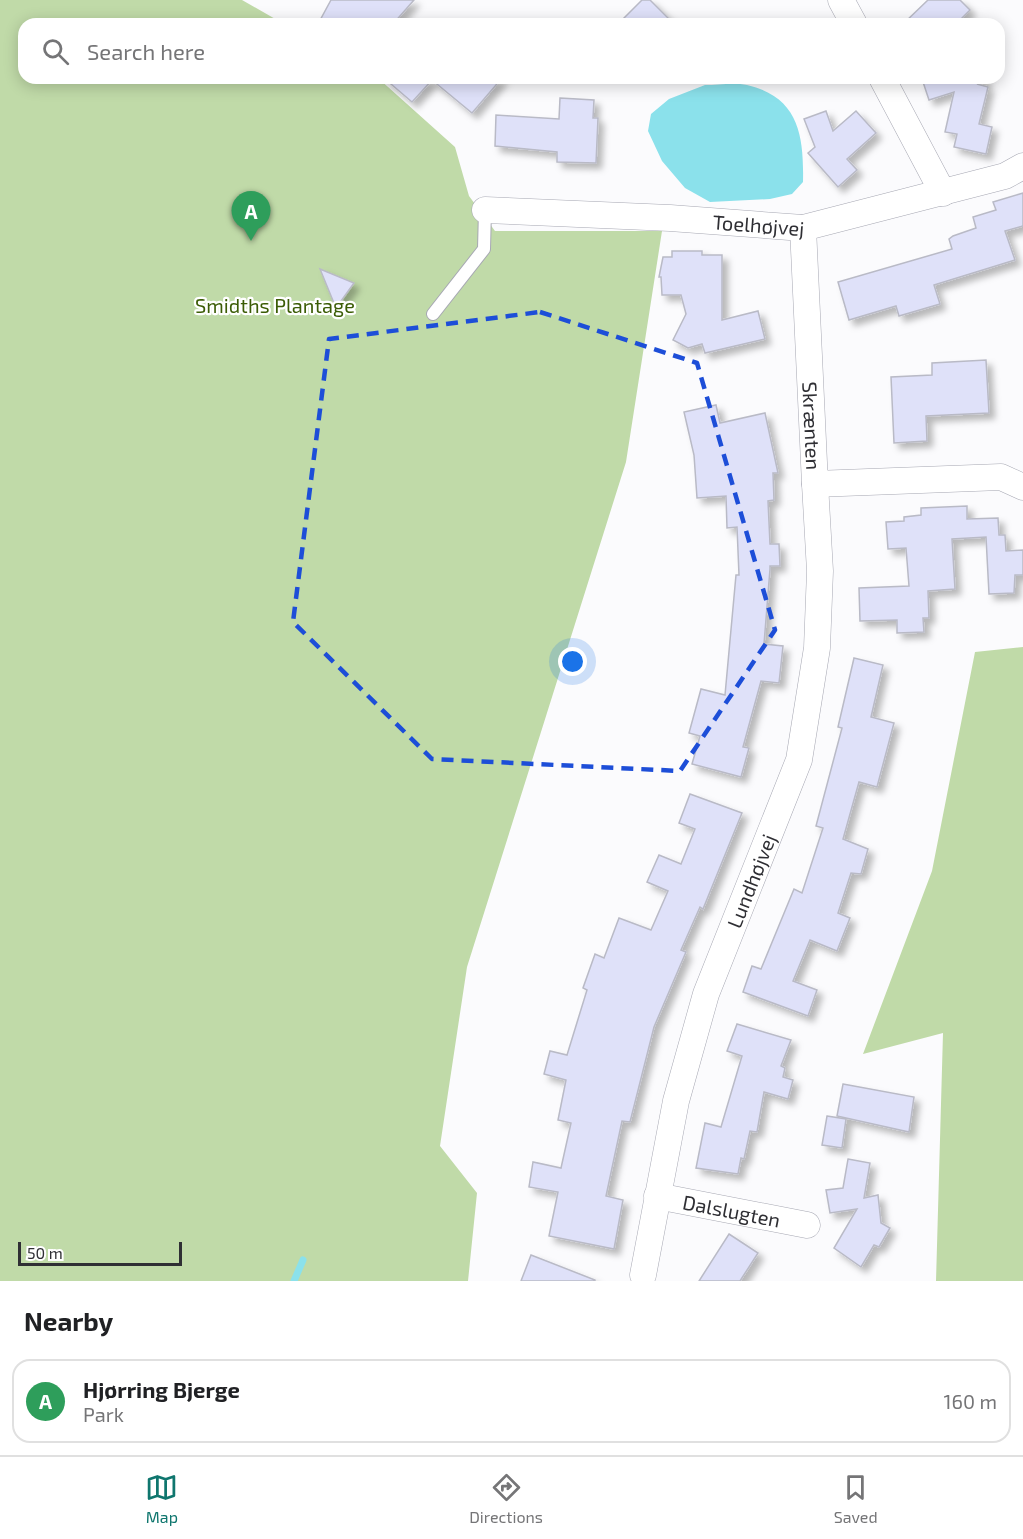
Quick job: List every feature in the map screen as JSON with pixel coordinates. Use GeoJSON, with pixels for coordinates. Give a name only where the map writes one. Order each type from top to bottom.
{"type":"FeatureCollection","features":[{"type":"Feature","properties":{"kind":"street"},"geometry":{"type":"LineString","coordinates":[[841,0],[851,18]]}},
{"type":"Feature","properties":{"kind":"street"},"geometry":{"type":"LineString","coordinates":[[885,84],[942,193]]}},
{"type":"Feature","properties":{"kind":"street","name":"Toelhøjvej"},"geometry":{"type":"LineString","coordinates":[[485,210],[670,218],[803,228],[1005,176],[1023,166]]}},
{"type":"Feature","properties":{"kind":"street","name":"Skrænten"},"geometry":{"type":"LineString","coordinates":[[803,228],[815,484],[1000,477],[1023,487]]}},
{"type":"Feature","properties":{"kind":"street","name":"Lundhøjvej"},"geometry":{"type":"LineString","coordinates":[[643,1275],[676,1101],[706,994],[799,760],[817,648],[820,571],[815,484]]}},
{"type":"Feature","properties":{"kind":"street","name":"Dalslugten"},"geometry":{"type":"LineString","coordinates":[[657,1196],[807,1225]]}},
{"type":"Feature","properties":{"kind":"lane"},"geometry":{"type":"LineString","coordinates":[[433,314],[483,249],[485,210]]}},
{"type":"Feature","properties":{"kind":"highlighted area"},"geometry":{"type":"Polygon","coordinates":[[[540,312],[697,363],[775,630],[680,771],[432,759],[293,622],[329,339],[540,312]]]}},
{"type":"Feature","properties":{"kind":"green space","name":"Smidths Plantage"},"geometry":{"type":"Polygon","coordinates":[[[0,0],[242,0],[274,18],[18,18],[18,84],[385,84],[455,147],[469,196],[495,231],[662,231],[626,462],[467,967],[440,1146],[477,1193],[468,1281],[0,1281],[0,0]]]}},
{"type":"Feature","properties":{"kind":"green space"},"geometry":{"type":"Polygon","coordinates":[[[1023,647],[1023,1281],[936,1281],[943,1033],[863,1054],[932,871],[975,652],[1023,647]]]}},
{"type":"Feature","properties":{"kind":"water"},"geometry":{"type":"Polygon","coordinates":[[[705,85],[747,85],[778,99],[788,109],[799,134],[803,165],[803,182],[792,194],[770,199],[710,202],[685,188],[662,161],[648,131],[651,114],[669,99],[705,85]]]}},
{"type":"Feature","properties":{"kind":"building"},"geometry":{"type":"Polygon","coordinates":[[[331,0],[414,0],[398,18],[321,18],[331,0]]]}},
{"type":"Feature","properties":{"kind":"building"},"geometry":{"type":"Polygon","coordinates":[[[642,0],[650,0],[668,18],[624,18],[642,0]]]}},
{"type":"Feature","properties":{"kind":"building"},"geometry":{"type":"Polygon","coordinates":[[[928,0],[960,0],[970,10],[962,18],[909,18],[928,0]]]}},
{"type":"Feature","properties":{"kind":"building"},"geometry":{"type":"Polygon","coordinates":[[[391,84],[428,84],[412,102],[391,84]]]}},
{"type":"Feature","properties":{"kind":"building"},"geometry":{"type":"Polygon","coordinates":[[[437,84],[497,84],[472,113],[437,84]]]}},
{"type":"Feature","properties":{"kind":"building"},"geometry":{"type":"Polygon","coordinates":[[[924,84],[977,84],[988,87],[979,124],[992,127],[986,154],[954,147],[957,134],[945,132],[954,92],[929,100],[924,84]]]}},
{"type":"Feature","properties":{"kind":"building"},"geometry":{"type":"Polygon","coordinates":[[[560,98],[594,100],[593,118],[598,118],[596,163],[557,162],[557,152],[495,146],[496,115],[559,119],[560,98]]]}},
{"type":"Feature","properties":{"kind":"building"},"geometry":{"type":"Polygon","coordinates":[[[826,111],[833,131],[856,111],[876,133],[847,159],[857,170],[838,187],[808,153],[815,147],[804,119],[826,111]]]}},
{"type":"Feature","properties":{"kind":"building"},"geometry":{"type":"Polygon","coordinates":[[[1023,193],[1023,226],[1005,231],[1015,260],[934,285],[940,304],[899,316],[896,306],[849,320],[838,282],[952,249],[949,239],[976,228],[973,217],[996,210],[993,202],[1023,193]]]}},
{"type":"Feature","properties":{"kind":"building"},"geometry":{"type":"Polygon","coordinates":[[[672,251],[702,251],[702,255],[722,255],[722,320],[758,311],[765,339],[705,353],[702,344],[688,348],[673,340],[686,314],[681,295],[662,295],[661,277],[659,277],[663,257],[672,257],[672,251]]]}},
{"type":"Feature","properties":{"kind":"building"},"geometry":{"type":"Polygon","coordinates":[[[320,269],[354,283],[336,308],[320,269]]]}},
{"type":"Feature","properties":{"kind":"building"},"geometry":{"type":"Polygon","coordinates":[[[986,360],[989,413],[926,416],[927,441],[894,443],[891,377],[932,375],[932,363],[986,360]]]}},
{"type":"Feature","properties":{"kind":"building"},"geometry":{"type":"Polygon","coordinates":[[[716,405],[720,423],[765,413],[778,473],[773,473],[774,500],[768,501],[770,544],[779,544],[780,566],[770,566],[764,644],[783,646],[779,683],[761,681],[743,747],[749,748],[741,777],[692,764],[700,736],[689,733],[701,689],[725,695],[736,575],[739,575],[737,527],[727,528],[726,496],[697,498],[694,455],[684,412],[716,405]]]}},
{"type":"Feature","properties":{"kind":"building"},"geometry":{"type":"Polygon","coordinates":[[[967,506],[967,519],[998,518],[999,535],[1005,535],[1006,551],[1023,550],[1023,575],[1015,575],[1014,593],[989,594],[986,537],[952,539],[955,589],[928,591],[929,618],[923,618],[924,632],[897,633],[897,620],[860,621],[859,588],[909,586],[906,548],[888,549],[886,522],[904,521],[904,517],[921,515],[921,508],[967,506]]]}},
{"type":"Feature","properties":{"kind":"building"},"geometry":{"type":"Polygon","coordinates":[[[854,658],[883,665],[871,717],[894,723],[877,787],[859,782],[843,839],[868,849],[861,874],[851,873],[838,913],[850,918],[837,951],[810,940],[793,981],[817,990],[808,1016],[743,992],[752,966],[761,969],[794,889],[802,893],[823,828],[816,826],[842,728],[838,727],[854,658]]]}},
{"type":"Feature","properties":{"kind":"building"},"geometry":{"type":"Polygon","coordinates":[[[690,794],[742,813],[703,909],[700,907],[681,950],[686,952],[654,1027],[630,1122],[622,1121],[606,1196],[623,1200],[614,1249],[549,1236],[558,1192],[529,1187],[533,1162],[561,1168],[571,1123],[558,1120],[566,1080],[544,1074],[550,1051],[567,1055],[587,990],[583,988],[595,954],[604,958],[619,918],[651,930],[668,891],[647,882],[659,855],[681,864],[695,829],[679,823],[690,794]]]}},
{"type":"Feature","properties":{"kind":"building"},"geometry":{"type":"Polygon","coordinates":[[[737,1024],[791,1040],[781,1066],[785,1068],[783,1077],[793,1080],[788,1099],[764,1092],[757,1132],[750,1131],[738,1174],[696,1168],[705,1123],[721,1127],[742,1056],[727,1051],[737,1024]]]}},
{"type":"Feature","properties":{"kind":"building"},"geometry":{"type":"Polygon","coordinates":[[[843,1084],[914,1097],[909,1132],[837,1116],[843,1084]]]}},
{"type":"Feature","properties":{"kind":"building"},"geometry":{"type":"Polygon","coordinates":[[[827,1116],[846,1119],[842,1148],[822,1145],[827,1116]]]}},
{"type":"Feature","properties":{"kind":"building"},"geometry":{"type":"Polygon","coordinates":[[[848,1159],[870,1163],[864,1198],[878,1195],[881,1223],[890,1228],[879,1247],[874,1245],[861,1267],[834,1248],[857,1209],[830,1213],[826,1190],[843,1188],[848,1159]]]}},
{"type":"Feature","properties":{"kind":"building"},"geometry":{"type":"Polygon","coordinates":[[[729,1234],[758,1253],[740,1281],[699,1281],[729,1234]]]}},
{"type":"Feature","properties":{"kind":"building"},"geometry":{"type":"Polygon","coordinates":[[[531,1255],[595,1280],[595,1281],[521,1281],[531,1255]]]}},
{"type":"Feature","properties":{"kind":"waterway"},"geometry":{"type":"LineString","coordinates":[[294,1281],[303,1260]]}},
{"type":"Feature","properties":{"kind":"place","name":"Hjørring Bjerge"},"geometry":{"type":"Point","coordinates":[251,241]}}]}
